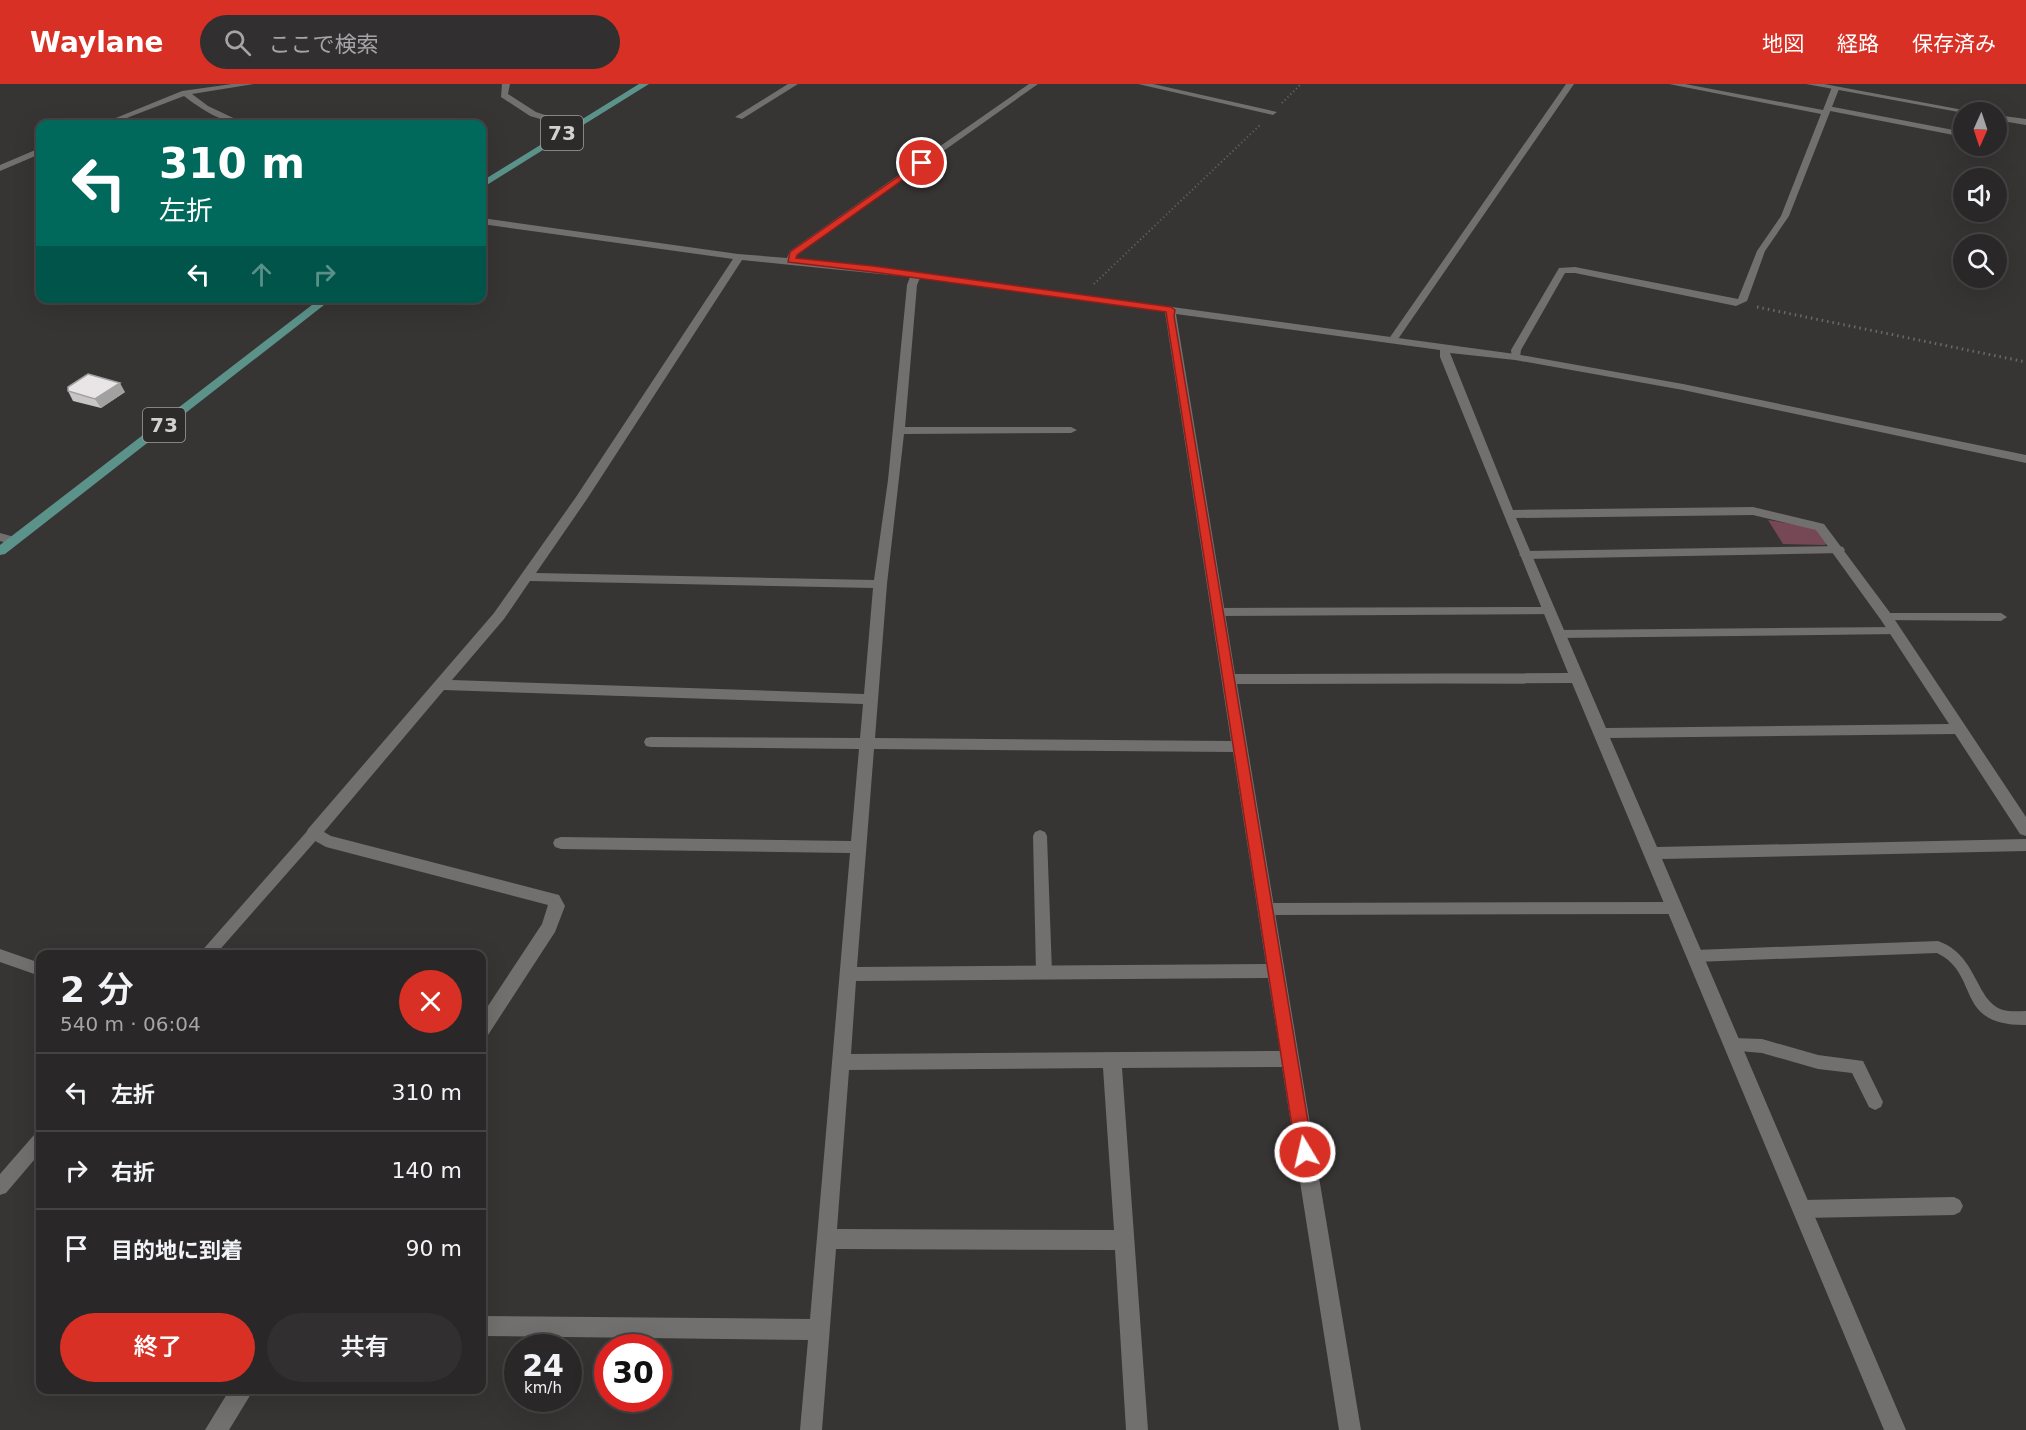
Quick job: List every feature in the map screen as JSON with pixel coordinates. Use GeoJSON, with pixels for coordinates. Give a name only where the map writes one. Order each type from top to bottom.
{"type":"FeatureCollection","features":[{"type":"Feature","properties":{"kind":"main road","name":"73"},"geometry":{"type":"LineString","coordinates":[[486,182],[645,84]]}},
{"type":"Feature","properties":{"kind":"main road","name":"73"},"geometry":{"type":"LineString","coordinates":[[0,551],[7,539],[320,303]]}},
{"type":"Feature","properties":{"kind":"street"},"geometry":{"type":"LineString","coordinates":[[115,120],[185,93],[250,84]]}},
{"type":"Feature","properties":{"kind":"street"},"geometry":{"type":"LineString","coordinates":[[506,84],[504,95],[533,114],[574,126]]}},
{"type":"Feature","properties":{"kind":"street"},"geometry":{"type":"LineString","coordinates":[[739,117],[794,84]]}},
{"type":"Feature","properties":{"kind":"street"},"geometry":{"type":"LineString","coordinates":[[791,260],[793,254],[1031,84]]}},
{"type":"Feature","properties":{"kind":"street"},"geometry":{"type":"LineString","coordinates":[[1142,84],[1273,112]]}},
{"type":"Feature","properties":{"kind":"street"},"geometry":{"type":"LineString","coordinates":[[1810,84],[1836,86],[1953,109]]}},
{"type":"Feature","properties":{"kind":"street"},"geometry":{"type":"LineString","coordinates":[[185,93],[205,108],[233,120]]}},
{"type":"Feature","properties":{"kind":"street"},"geometry":{"type":"LineString","coordinates":[[1827,111],[1953,133]]}},
{"type":"Feature","properties":{"kind":"street"},"geometry":{"type":"LineString","coordinates":[[2007,119],[2026,122]]}},
{"type":"Feature","properties":{"kind":"street"},"geometry":{"type":"LineString","coordinates":[[0,168],[36,154]]}},
{"type":"Feature","properties":{"kind":"street"},"geometry":{"type":"LineString","coordinates":[[486,222],[738,257],[791,260],[916,276],[1515,357],[1683,387],[2026,459]]}},
{"type":"Feature","properties":{"kind":"street"},"geometry":{"type":"LineString","coordinates":[[486,1023],[549,927],[557,906],[553,900],[326,840],[314,833],[499,616],[737,263],[738,257]]}},
{"type":"Feature","properties":{"kind":"street"},"geometry":{"type":"LineString","coordinates":[[811,1430],[880,584],[912,285],[916,276]]}},
{"type":"Feature","properties":{"kind":"street"},"geometry":{"type":"LineString","coordinates":[[1171,310],[1170,316],[1217,612],[1350,1430]]}},
{"type":"Feature","properties":{"kind":"street"},"geometry":{"type":"LineString","coordinates":[[1448,348],[1444,352],[1445,357],[1508,514],[1895,1430]]}},
{"type":"Feature","properties":{"kind":"street"},"geometry":{"type":"LineString","coordinates":[[898,431],[1071,430]]}},
{"type":"Feature","properties":{"kind":"street"},"geometry":{"type":"LineString","coordinates":[[1508,514],[1754,511],[1820,526],[1886,617],[2026,830]]}},
{"type":"Feature","properties":{"kind":"street"},"geometry":{"type":"LineString","coordinates":[[526,577],[880,584]]}},
{"type":"Feature","properties":{"kind":"street"},"geometry":{"type":"LineString","coordinates":[[1228,679],[1577,678]]}},
{"type":"Feature","properties":{"kind":"street"},"geometry":{"type":"LineString","coordinates":[[440,685],[871,699]]}},
{"type":"Feature","properties":{"kind":"street"},"geometry":{"type":"LineString","coordinates":[[1601,733],[1959,729]]}},
{"type":"Feature","properties":{"kind":"street"},"geometry":{"type":"LineString","coordinates":[[651,742],[1239,747]]}},
{"type":"Feature","properties":{"kind":"street"},"geometry":{"type":"LineString","coordinates":[[561,843],[858,847]]}},
{"type":"Feature","properties":{"kind":"street"},"geometry":{"type":"LineString","coordinates":[[1652,853],[2026,845]]}},
{"type":"Feature","properties":{"kind":"street"},"geometry":{"type":"LineString","coordinates":[[848,974],[1276,971]]}},
{"type":"Feature","properties":{"kind":"street"},"geometry":{"type":"LineString","coordinates":[[841,1062],[1290,1059]]}},
{"type":"Feature","properties":{"kind":"street"},"geometry":{"type":"LineString","coordinates":[[1112,1060],[1137,1430]]}},
{"type":"Feature","properties":{"kind":"street"},"geometry":{"type":"LineString","coordinates":[[826,1239],[1124,1240]]}},
{"type":"Feature","properties":{"kind":"street"},"geometry":{"type":"LineString","coordinates":[[486,1326],[819,1330]]}},
{"type":"Feature","properties":{"kind":"street"},"geometry":{"type":"LineString","coordinates":[[216,1430],[240,1394]]}},
{"type":"Feature","properties":{"kind":"lane"},"geometry":{"type":"LineString","coordinates":[[1393,340],[1570,84]]}},
{"type":"Feature","properties":{"kind":"lane"},"geometry":{"type":"LineString","coordinates":[[1673,84],[1827,111]]}},
{"type":"Feature","properties":{"kind":"lane"},"geometry":{"type":"LineString","coordinates":[[1515,357],[1516,350],[1562,270],[1575,270],[1736,303],[1742,301],[1761,251],[1785,216],[1836,86]]}},
{"type":"Feature","properties":{"kind":"lane"},"geometry":{"type":"LineString","coordinates":[[1525,555],[1839,550]]}},
{"type":"Feature","properties":{"kind":"lane"},"geometry":{"type":"LineString","coordinates":[[1217,612],[1549,611]]}},
{"type":"Feature","properties":{"kind":"lane"},"geometry":{"type":"LineString","coordinates":[[1886,617],[2001,617]]}},
{"type":"Feature","properties":{"kind":"lane"},"geometry":{"type":"LineString","coordinates":[[1559,634],[1894,631]]}},
{"type":"Feature","properties":{"kind":"lane"},"geometry":{"type":"LineString","coordinates":[[211,950],[314,833]]}},
{"type":"Feature","properties":{"kind":"lane"},"geometry":{"type":"LineString","coordinates":[[1040,836],[1044,972]]}},
{"type":"Feature","properties":{"kind":"lane"},"geometry":{"type":"LineString","coordinates":[[1266,909],[1675,908]]}},
{"type":"Feature","properties":{"kind":"lane"},"geometry":{"type":"LineString","coordinates":[[1695,956],[1938,946],[1953,954],[1984,1005],[1992,1013],[1999,1016],[2026,1018]]}},
{"type":"Feature","properties":{"kind":"lane"},"geometry":{"type":"LineString","coordinates":[[0,954],[36,968]]}},
{"type":"Feature","properties":{"kind":"lane"},"geometry":{"type":"LineString","coordinates":[[1733,1045],[1762,1046],[1818,1062],[1857,1066],[1875,1102]]}},
{"type":"Feature","properties":{"kind":"lane"},"geometry":{"type":"LineString","coordinates":[[0,1187],[36,1146]]}},
{"type":"Feature","properties":{"kind":"lane"},"geometry":{"type":"LineString","coordinates":[[1803,1209],[1954,1206]]}},
{"type":"Feature","properties":{"kind":"path"},"geometry":{"type":"LineString","coordinates":[[1080,298],[1301,84]]}},
{"type":"Feature","properties":{"kind":"path"},"geometry":{"type":"LineString","coordinates":[[1736,303],[2026,362]]}},
{"type":"Feature","properties":{"kind":"shaded area"},"geometry":{"type":"Polygon","coordinates":[[[1768,520],[1816,528],[1828,540],[1825,545],[1783,544],[1768,520]]]}},
{"type":"Feature","properties":{"kind":"building"},"geometry":{"type":"Polygon","coordinates":[[[88,374],[120,383],[95,399],[68,391],[68,387],[88,374]]]}},
{"type":"Feature","properties":{"kind":"route"},"geometry":{"type":"LineString","coordinates":[[922,163],[793,254],[791,260],[1171,310],[1170,316],[1305,1152]]}}]}
